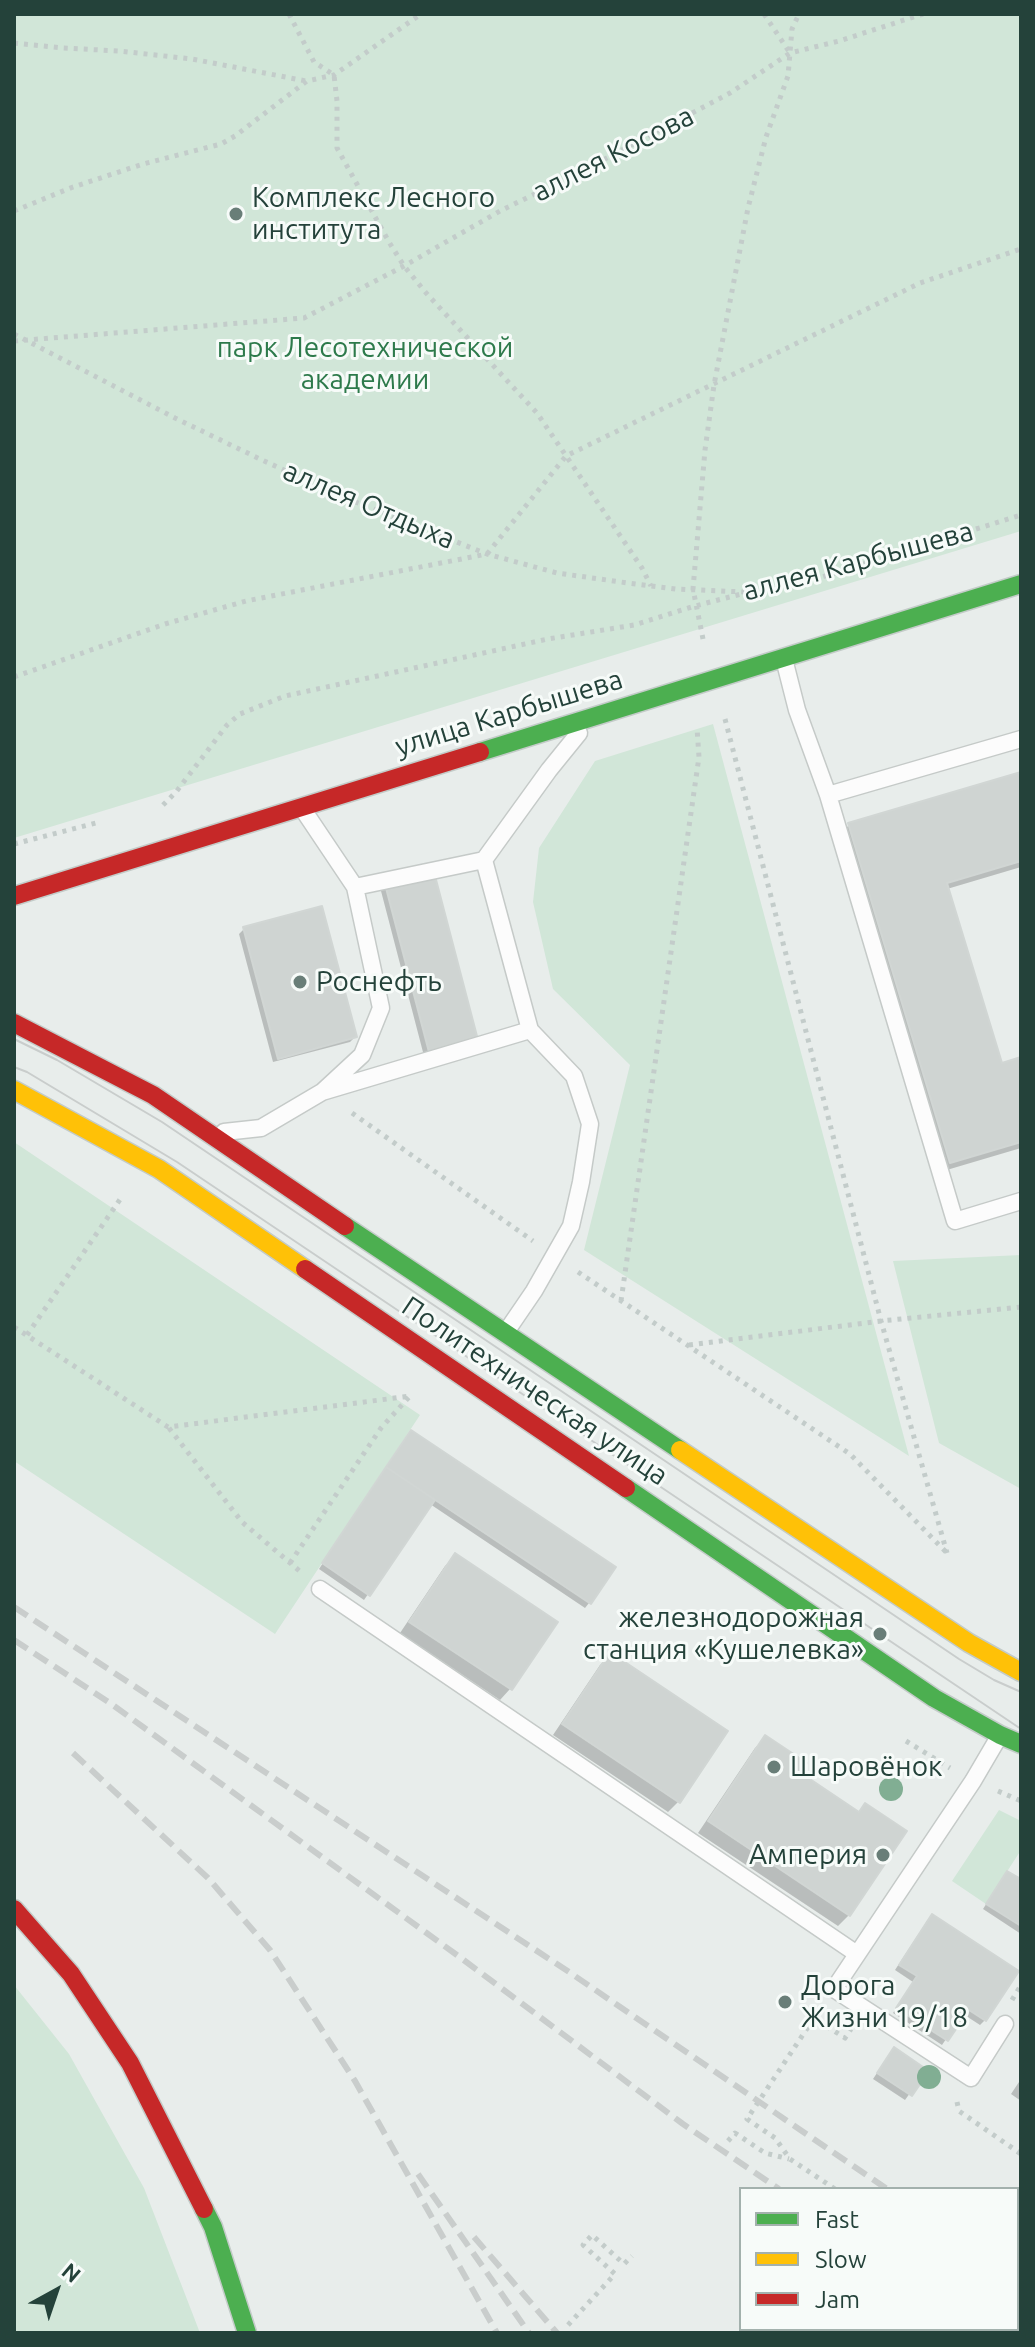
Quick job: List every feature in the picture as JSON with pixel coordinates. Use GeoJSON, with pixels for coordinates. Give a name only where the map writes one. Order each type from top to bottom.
{"type":"FeatureCollection","features":[{"type":"Feature","properties":{"kind":"main road","name":"улица Карбышева"},"geometry":{"type":"LineString","coordinates":[[14,896],[1021,584]]}},
{"type":"Feature","properties":{"kind":"main road","name":"Политехническая улица"},"geometry":{"type":"LineString","coordinates":[[14,1023],[153,1095],[969,1643],[1021,1672]]}},
{"type":"Feature","properties":{"kind":"main road","name":"Политехническая улица"},"geometry":{"type":"LineString","coordinates":[[14,1090],[159,1169],[934,1698],[1021,1744]]}},
{"type":"Feature","properties":{"kind":"main road"},"geometry":{"type":"LineString","coordinates":[[14,1909],[71,1974],[130,2063],[213,2227],[247,2333]]}},
{"type":"Feature","properties":{"kind":"lane"},"geometry":{"type":"LineString","coordinates":[[784,657],[797,710],[828,795],[955,1221],[1021,1201]]}},
{"type":"Feature","properties":{"kind":"lane"},"geometry":{"type":"LineString","coordinates":[[355,887],[484,860],[592,716]]}},
{"type":"Feature","properties":{"kind":"lane"},"geometry":{"type":"LineString","coordinates":[[828,795],[1021,739]]}},
{"type":"Feature","properties":{"kind":"lane"},"geometry":{"type":"LineString","coordinates":[[211,1134],[261,1128],[322,1092],[362,1055],[381,1008],[355,887],[302,807]]}},
{"type":"Feature","properties":{"kind":"lane"},"geometry":{"type":"LineString","coordinates":[[484,860],[530,1030],[574,1076],[590,1124],[571,1226],[505,1334]]}},
{"type":"Feature","properties":{"kind":"lane"},"geometry":{"type":"LineString","coordinates":[[322,1092],[530,1030]]}},
{"type":"Feature","properties":{"kind":"lane"},"geometry":{"type":"LineString","coordinates":[[320,1589],[857,1954]]}},
{"type":"Feature","properties":{"kind":"lane"},"geometry":{"type":"LineString","coordinates":[[1000,1735],[973,1781],[834,1989],[971,2078],[1005,2024]]}},
{"type":"Feature","properties":{"kind":"path"},"geometry":{"type":"LineString","coordinates":[[289,14],[314,62],[334,75]]}},
{"type":"Feature","properties":{"kind":"path"},"geometry":{"type":"LineString","coordinates":[[14,43],[192,59],[307,81],[334,75],[421,14]]}},
{"type":"Feature","properties":{"kind":"path"},"geometry":{"type":"LineString","coordinates":[[764,14],[790,53]]}},
{"type":"Feature","properties":{"kind":"path"},"geometry":{"type":"LineString","coordinates":[[704,642],[693,589],[714,385],[756,170],[788,76],[792,29],[799,14]]}},
{"type":"Feature","properties":{"kind":"path","name":"аллея Косова"},"geometry":{"type":"LineString","coordinates":[[14,341],[304,318],[500,211],[730,93],[790,53],[923,14]]}},
{"type":"Feature","properties":{"kind":"path"},"geometry":{"type":"LineString","coordinates":[[334,75],[337,148],[404,266],[483,357],[537,413],[651,586]]}},
{"type":"Feature","properties":{"kind":"path"},"geometry":{"type":"LineString","coordinates":[[14,211],[143,164],[221,144],[307,81]]}},
{"type":"Feature","properties":{"kind":"path"},"geometry":{"type":"LineString","coordinates":[[14,677],[165,624],[246,601],[487,554],[566,456],[920,283],[1021,249]]}},
{"type":"Feature","properties":{"kind":"path","name":"аллея Отдыха"},"geometry":{"type":"LineString","coordinates":[[14,334],[175,418],[348,499],[487,554],[557,573],[651,586],[749,592]]}},
{"type":"Feature","properties":{"kind":"path","name":"аллея Карбышева"},"geometry":{"type":"LineString","coordinates":[[159,807],[176,792],[227,725],[240,714],[285,696],[509,647],[634,625],[749,592],[812,580],[1021,515]]}},
{"type":"Feature","properties":{"kind":"path"},"geometry":{"type":"LineString","coordinates":[[322,1092],[555,1256],[850,1454],[947,1553],[881,1321],[721,705]]}},
{"type":"Feature","properties":{"kind":"path"},"geometry":{"type":"LineString","coordinates":[[621,1301],[699,757],[697,728]]}},
{"type":"Feature","properties":{"kind":"path"},"geometry":{"type":"LineString","coordinates":[[14,844],[101,822]]}},
{"type":"Feature","properties":{"kind":"path"},"geometry":{"type":"LineString","coordinates":[[27,1335],[121,1198]]}},
{"type":"Feature","properties":{"kind":"path"},"geometry":{"type":"LineString","coordinates":[[688,1345],[1021,1307]]}},
{"type":"Feature","properties":{"kind":"path"},"geometry":{"type":"LineString","coordinates":[[14,1327],[168,1427],[242,1522],[320,1589]]}},
{"type":"Feature","properties":{"kind":"path"},"geometry":{"type":"LineString","coordinates":[[168,1427],[411,1396],[381,1428],[290,1563]]}},
{"type":"Feature","properties":{"kind":"path"},"geometry":{"type":"LineString","coordinates":[[790,2159],[775,2138],[747,2119],[814,2018],[845,2038],[853,2026],[822,2006],[834,1989]]}},
{"type":"Feature","properties":{"kind":"path"},"geometry":{"type":"LineString","coordinates":[[971,2078],[957,2099],[959,2111],[1021,2154]]}},
{"type":"Feature","properties":{"kind":"path"},"geometry":{"type":"LineString","coordinates":[[728,2141],[735,2133],[765,2153],[790,2159],[832,2187]]}},
{"type":"Feature","properties":{"kind":"path"},"geometry":{"type":"LineString","coordinates":[[568,2325],[615,2274],[583,2245],[592,2235],[624,2264],[632,2256]]}},
{"type":"Feature","properties":{"kind":"green space","name":"парк Лесотехнической академии"},"geometry":{"type":"Polygon","coordinates":[[[14,14],[1021,14],[1021,531],[14,838],[14,14]]]}},
{"type":"Feature","properties":{"kind":"green space"},"geometry":{"type":"Polygon","coordinates":[[[713,724],[909,1456],[584,1250],[630,1065],[553,989],[533,902],[539,848],[595,761],[713,724]]]}},
{"type":"Feature","properties":{"kind":"green space"},"geometry":{"type":"Polygon","coordinates":[[[14,1142],[420,1415],[275,1634],[14,1461],[14,1142]]]}},
{"type":"Feature","properties":{"kind":"green space"},"geometry":{"type":"Polygon","coordinates":[[[1021,1255],[1021,1489],[939,1443],[893,1261],[1021,1255]]]}},
{"type":"Feature","properties":{"kind":"green space"},"geometry":{"type":"Polygon","coordinates":[[[999,1810],[1021,1821],[1021,1850],[986,1904],[952,1881],[999,1810]]]}},
{"type":"Feature","properties":{"kind":"green space"},"geometry":{"type":"Polygon","coordinates":[[[14,1985],[69,2054],[144,2188],[200,2333],[14,2333],[14,1985]]]}},
{"type":"Feature","properties":{"kind":"building"},"geometry":{"type":"Polygon","coordinates":[[[1021,772],[1021,861],[947,883],[1002,1063],[1021,1057],[1021,1142],[950,1163],[848,823],[1021,772]]]}},
{"type":"Feature","properties":{"kind":"building"},"geometry":{"type":"Polygon","coordinates":[[[434,872],[478,1040],[429,1052],[385,884],[434,872]]]}},
{"type":"Feature","properties":{"kind":"building","name":"Роснефть"},"geometry":{"type":"Polygon","coordinates":[[[322,906],[357,1037],[278,1059],[243,927],[322,906]]]}},
{"type":"Feature","properties":{"kind":"building"},"geometry":{"type":"Polygon","coordinates":[[[411,1430],[616,1567],[591,1604],[386,1467],[411,1430]]]}},
{"type":"Feature","properties":{"kind":"building"},"geometry":{"type":"Polygon","coordinates":[[[386,1467],[435,1500],[370,1596],[322,1563],[386,1467]]]}},
{"type":"Feature","properties":{"kind":"building"},"geometry":{"type":"Polygon","coordinates":[[[455,1553],[558,1622],[512,1690],[409,1622],[455,1553]]]}},
{"type":"Feature","properties":{"kind":"building"},"geometry":{"type":"Polygon","coordinates":[[[610,1652],[728,1731],[680,1803],[562,1724],[610,1652]]]}},
{"type":"Feature","properties":{"kind":"building"},"geometry":{"type":"Polygon","coordinates":[[[765,1735],[807,1763],[801,1773],[859,1812],[865,1803],[907,1831],[850,1916],[708,1821],[765,1735]]]}},
{"type":"Feature","properties":{"kind":"building"},"geometry":{"type":"Polygon","coordinates":[[[1007,1871],[1021,1879],[1021,1926],[986,1904],[1007,1871]]]}},
{"type":"Feature","properties":{"kind":"building"},"geometry":{"type":"Polygon","coordinates":[[[932,1914],[1019,1971],[986,2021],[969,2010],[948,2041],[896,2008],[917,1976],[899,1965],[932,1914]]]}},
{"type":"Feature","properties":{"kind":"building"},"geometry":{"type":"Polygon","coordinates":[[[894,2047],[929,2071],[912,2096],[877,2073],[894,2047]]]}},
{"type":"Feature","properties":{"kind":"tram line"},"geometry":{"type":"LineString","coordinates":[[14,1039],[57,1060],[162,1122],[959,1659],[1021,1692]]}},
{"type":"Feature","properties":{"kind":"tram line"},"geometry":{"type":"LineString","coordinates":[[14,1067],[177,1162],[1021,1729]]}},
{"type":"Feature","properties":{"kind":"railway"},"geometry":{"type":"LineString","coordinates":[[14,1607],[569,1972],[884,2187]]}},
{"type":"Feature","properties":{"kind":"railway"},"geometry":{"type":"LineString","coordinates":[[14,1640],[110,1703],[683,2124],[776,2187]]}},
{"type":"Feature","properties":{"kind":"railway"},"geometry":{"type":"LineString","coordinates":[[73,1753],[208,1878],[270,1950],[355,2081],[497,2333]]}},
{"type":"Feature","properties":{"kind":"railway"},"geometry":{"type":"LineString","coordinates":[[418,2174],[529,2333]]}},
{"type":"Feature","properties":{"kind":"railway"},"geometry":{"type":"LineString","coordinates":[[474,2237],[557,2333]]}},
{"type":"Feature","properties":{"kind":"traffic: fast"},"geometry":{"type":"LineString","coordinates":[[480,752],[1021,584]]}},
{"type":"Feature","properties":{"kind":"traffic: fast"},"geometry":{"type":"LineString","coordinates":[[345,1226],[680,1450]]}},
{"type":"Feature","properties":{"kind":"traffic: fast"},"geometry":{"type":"LineString","coordinates":[[626,1488],[934,1698],[1021,1744]]}},
{"type":"Feature","properties":{"kind":"traffic: fast"},"geometry":{"type":"LineString","coordinates":[[204,2209],[213,2227],[247,2333]]}},
{"type":"Feature","properties":{"kind":"traffic: slow"},"geometry":{"type":"LineString","coordinates":[[14,1090],[159,1169],[305,1269]]}},
{"type":"Feature","properties":{"kind":"traffic: slow"},"geometry":{"type":"LineString","coordinates":[[680,1450],[969,1643],[1021,1672]]}},
{"type":"Feature","properties":{"kind":"traffic: jam"},"geometry":{"type":"LineString","coordinates":[[14,896],[480,752]]}},
{"type":"Feature","properties":{"kind":"traffic: jam"},"geometry":{"type":"LineString","coordinates":[[14,1023],[153,1095],[345,1226]]}},
{"type":"Feature","properties":{"kind":"traffic: jam"},"geometry":{"type":"LineString","coordinates":[[305,1269],[626,1488]]}},
{"type":"Feature","properties":{"kind":"traffic: jam"},"geometry":{"type":"LineString","coordinates":[[14,1909],[71,1974],[130,2063],[204,2209]]}},
{"type":"Feature","properties":{"kind":"place","name":"Комплекс Лесного института"},"geometry":{"type":"Point","coordinates":[236,214]}},
{"type":"Feature","properties":{"kind":"place","name":"Роснефть"},"geometry":{"type":"Point","coordinates":[300,982]}},
{"type":"Feature","properties":{"kind":"place","name":"железнодорожная станция «Кушелевка»"},"geometry":{"type":"Point","coordinates":[880,1634]}},
{"type":"Feature","properties":{"kind":"place","name":"Шаровёнок"},"geometry":{"type":"Point","coordinates":[774,1767]}},
{"type":"Feature","properties":{"kind":"place","name":"Амперия"},"geometry":{"type":"Point","coordinates":[883,1855]}},
{"type":"Feature","properties":{"kind":"place","name":"Дорога Жизни 19/18"},"geometry":{"type":"Point","coordinates":[785,2002]}}]}
